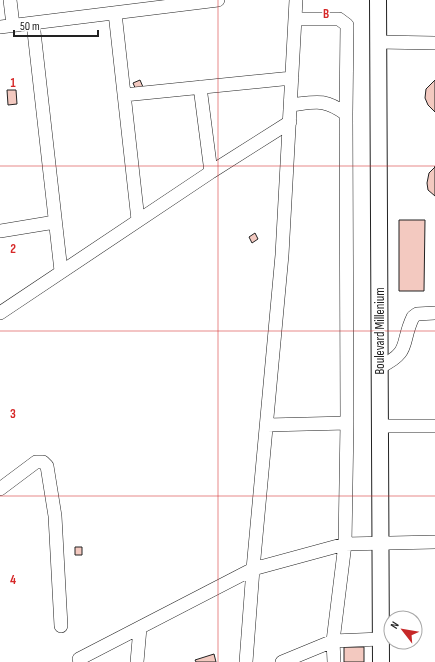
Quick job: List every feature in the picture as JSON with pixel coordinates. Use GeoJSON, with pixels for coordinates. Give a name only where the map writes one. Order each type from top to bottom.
{"type":"FeatureCollection","features":[{"type":"Feature","properties":{"kind":"main road","name":"Boulevard Millenium"},"geometry":{"type":"LineString","coordinates":[[378,0],[381,662]]}},
{"type":"Feature","properties":{"kind":"street"},"geometry":{"type":"LineString","coordinates":[[10,0],[6,26],[115,13],[183,2],[218,0]]}},
{"type":"Feature","properties":{"kind":"street"},"geometry":{"type":"LineString","coordinates":[[246,662],[253,569],[282,255],[296,0]]}},
{"type":"Feature","properties":{"kind":"street"},"geometry":{"type":"LineString","coordinates":[[115,13],[138,220]]}},
{"type":"Feature","properties":{"kind":"street"},"geometry":{"type":"LineString","coordinates":[[295,19],[338,19],[347,25],[346,114],[348,423],[345,544],[333,641],[334,662]]}},
{"type":"Feature","properties":{"kind":"street"},"geometry":{"type":"LineString","coordinates":[[33,23],[61,271]]}},
{"type":"Feature","properties":{"kind":"street"},"geometry":{"type":"LineString","coordinates":[[378,42],[435,43]]}},
{"type":"Feature","properties":{"kind":"street"},"geometry":{"type":"LineString","coordinates":[[124,95],[292,78]]}},
{"type":"Feature","properties":{"kind":"street"},"geometry":{"type":"LineString","coordinates":[[200,87],[211,172]]}},
{"type":"Feature","properties":{"kind":"street"},"geometry":{"type":"LineString","coordinates":[[291,106],[320,101],[335,106],[346,114]]}},
{"type":"Feature","properties":{"kind":"street"},"geometry":{"type":"LineString","coordinates":[[0,313],[138,220],[290,122]]}},
{"type":"Feature","properties":{"kind":"street"},"geometry":{"type":"LineString","coordinates":[[0,231],[56,222]]}},
{"type":"Feature","properties":{"kind":"street"},"geometry":{"type":"LineString","coordinates":[[380,367],[394,360],[402,350],[412,317],[416,314],[435,313]]}},
{"type":"Feature","properties":{"kind":"street"},"geometry":{"type":"LineString","coordinates":[[267,425],[348,423]]}},
{"type":"Feature","properties":{"kind":"street"},"geometry":{"type":"LineString","coordinates":[[380,426],[435,426]]}},
{"type":"Feature","properties":{"kind":"street"},"geometry":{"type":"LineString","coordinates":[[0,489],[36,462],[43,462],[46,466],[55,516],[61,626]]}},
{"type":"Feature","properties":{"kind":"street"},"geometry":{"type":"LineString","coordinates":[[79,659],[253,569],[345,544],[435,542]]}},
{"type":"Feature","properties":{"kind":"street"},"geometry":{"type":"LineString","coordinates":[[137,662],[140,628]]}},
{"type":"Feature","properties":{"kind":"street"},"geometry":{"type":"LineString","coordinates":[[282,662],[333,641],[381,639]]}},
{"type":"Feature","properties":{"kind":"building"},"geometry":{"type":"Polygon","coordinates":[[[140,80],[143,87],[136,90],[133,83],[140,80]]]}},
{"type":"Feature","properties":{"kind":"building"},"geometry":{"type":"Polygon","coordinates":[[[435,80],[435,112],[428,105],[425,98],[426,89],[435,80]]]}},
{"type":"Feature","properties":{"kind":"building"},"geometry":{"type":"Polygon","coordinates":[[[7,90],[16,90],[17,104],[8,105],[7,90]]]}},
{"type":"Feature","properties":{"kind":"building"},"geometry":{"type":"Polygon","coordinates":[[[435,167],[435,196],[428,190],[427,183],[429,173],[435,167]]]}},
{"type":"Feature","properties":{"kind":"building"},"geometry":{"type":"Polygon","coordinates":[[[399,220],[425,220],[424,291],[399,291],[399,220]]]}},
{"type":"Feature","properties":{"kind":"building"},"geometry":{"type":"Polygon","coordinates":[[[255,233],[258,239],[252,243],[249,237],[255,233]]]}},
{"type":"Feature","properties":{"kind":"building"},"geometry":{"type":"Polygon","coordinates":[[[75,547],[82,547],[82,555],[75,555],[75,547]]]}},
{"type":"Feature","properties":{"kind":"building"},"geometry":{"type":"Polygon","coordinates":[[[344,647],[364,647],[364,662],[344,662],[344,647]]]}},
{"type":"Feature","properties":{"kind":"building"},"geometry":{"type":"Polygon","coordinates":[[[214,654],[216,662],[196,662],[195,660],[214,654]]]}}]}
